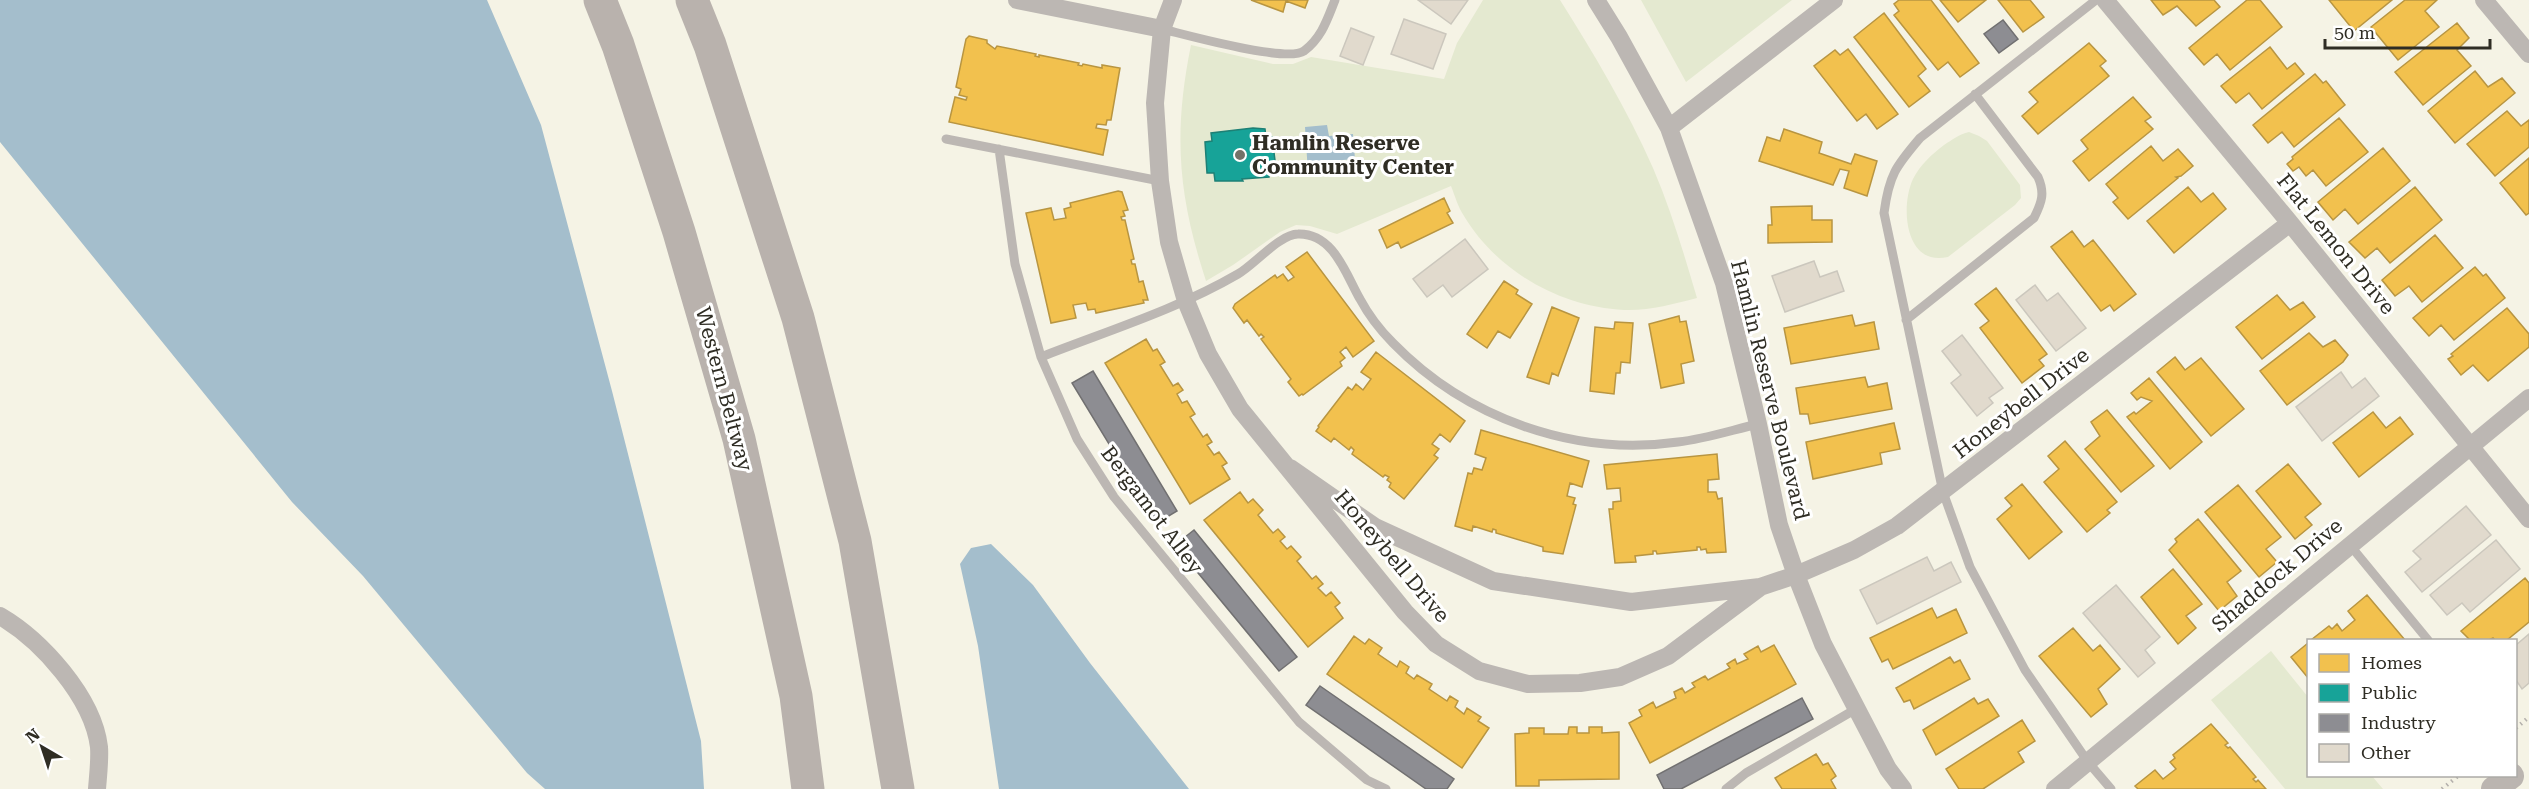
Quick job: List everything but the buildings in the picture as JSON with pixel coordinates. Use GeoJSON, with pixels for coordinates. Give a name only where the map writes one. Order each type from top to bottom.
{"type":"FeatureCollection","features":[{"type":"Feature","properties":{"kind":"highway","name":"Western Beltway"},"geometry":{"type":"LineString","coordinates":[[600,0],[618,45],[679,232],[740,439],[795,696],[808,789]]}},
{"type":"Feature","properties":{"kind":"highway"},"geometry":{"type":"LineString","coordinates":[[692,0],[710,45],[798,318],[855,541],[898,789]]}},
{"type":"Feature","properties":{"kind":"street"},"geometry":{"type":"LineString","coordinates":[[1017,0],[1162,29]]}},
{"type":"Feature","properties":{"kind":"street","name":"Honeybell Drive"},"geometry":{"type":"LineString","coordinates":[[1173,0],[1162,29],[1155,103],[1160,181],[1169,242],[1186,301],[1208,354],[1240,409],[1405,612],[1436,644],[1479,671],[1528,684],[1580,683],[1620,677],[1668,656],[1760,587]]}},
{"type":"Feature","properties":{"kind":"street","name":"Hamlin Reserve Boulevard"},"geometry":{"type":"LineString","coordinates":[[1596,0],[1620,37],[1669,128],[1724,283],[1758,424],[1779,525],[1796,575],[1823,644],[1888,769],[1903,789]]}},
{"type":"Feature","properties":{"kind":"street"},"geometry":{"type":"LineString","coordinates":[[1669,128],[1834,0]]}},
{"type":"Feature","properties":{"kind":"street","name":"Flat Lemon Drive"},"geometry":{"type":"LineString","coordinates":[[2105,0],[2290,223],[2529,519]]}},
{"type":"Feature","properties":{"kind":"street"},"geometry":{"type":"LineString","coordinates":[[2484,0],[2529,54]]}},
{"type":"Feature","properties":{"kind":"street","name":"Honeybell Drive"},"geometry":{"type":"LineString","coordinates":[[1290,468],[1375,527],[1493,581],[1631,602],[1760,587],[1796,575],[1896,526],[2290,223]]}},
{"type":"Feature","properties":{"kind":"street","name":"Shaddock Drive"},"geometry":{"type":"LineString","coordinates":[[2055,789],[2349,544],[2529,398]]}},
{"type":"Feature","properties":{"kind":"street"},"geometry":{"type":"LineString","coordinates":[[0,616],[20,627],[52,660],[89,713],[99,747],[97,789]]}},
{"type":"Feature","properties":{"kind":"street"},"geometry":{"type":"LineString","coordinates":[[2517,771],[2529,761]]}},
{"type":"Feature","properties":{"kind":"street"},"geometry":{"type":"LineString","coordinates":[[2494,789],[2510,777]]}},
{"type":"Feature","properties":{"kind":"lane"},"geometry":{"type":"LineString","coordinates":[[1162,29],[1277,55],[1302,52],[1323,33],[1335,0]]}},
{"type":"Feature","properties":{"kind":"lane"},"geometry":{"type":"LineString","coordinates":[[2096,0],[1920,138],[1897,165],[1888,186],[1884,213],[1943,492],[1970,567],[2025,670],[2088,762],[2111,789]]}},
{"type":"Feature","properties":{"kind":"lane"},"geometry":{"type":"LineString","coordinates":[[1906,320],[2034,218],[2042,202],[2044,190],[2038,177],[1976,94]]}},
{"type":"Feature","properties":{"kind":"lane"},"geometry":{"type":"LineString","coordinates":[[946,139],[1160,181]]}},
{"type":"Feature","properties":{"kind":"lane","name":"Bergamot Alley"},"geometry":{"type":"LineString","coordinates":[[999,149],[1015,264],[1041,357],[1077,439],[1114,497],[1299,722],[1367,780],[1386,789]]}},
{"type":"Feature","properties":{"kind":"lane"},"geometry":{"type":"LineString","coordinates":[[1041,357],[1186,301],[1240,273],[1280,242],[1296,234],[1313,237],[1329,247],[1344,266],[1360,300],[1392,342],[1431,378],[1477,407],[1528,430],[1605,445],[1678,442],[1758,424]]}},
{"type":"Feature","properties":{"kind":"lane"},"geometry":{"type":"LineString","coordinates":[[2349,544],[2427,639]]}},
{"type":"Feature","properties":{"kind":"lane"},"geometry":{"type":"LineString","coordinates":[[1726,789],[1746,773],[1856,709]]}},
{"type":"Feature","properties":{"kind":"path"},"geometry":{"type":"LineString","coordinates":[[2517,727],[2529,717]]}},
{"type":"Feature","properties":{"kind":"path"},"geometry":{"type":"LineString","coordinates":[[2442,789],[2457,777]]}},
{"type":"Feature","properties":{"kind":"green space"},"geometry":{"type":"Polygon","coordinates":[[[1483,0],[1560,0],[1610,82],[1643,146],[1660,184],[1697,298],[1652,308],[1624,310],[1577,302],[1554,293],[1512,269],[1494,253],[1464,216],[1451,186],[1337,234],[1310,226],[1296,225],[1280,232],[1206,281],[1189,220],[1181,164],[1182,107],[1191,45],[1273,64],[1293,64],[1311,57],[1444,79],[1457,43],[1483,0]]]}},
{"type":"Feature","properties":{"kind":"green space"},"geometry":{"type":"Polygon","coordinates":[[[1641,0],[1792,0],[1686,82],[1641,0]]]}},
{"type":"Feature","properties":{"kind":"green space"},"geometry":{"type":"Polygon","coordinates":[[[1969,132],[1987,141],[2020,185],[2021,198],[1948,257],[1934,258],[1923,253],[1915,244],[1910,232],[1907,219],[1909,191],[1916,174],[1931,156],[1953,139],[1969,132]]]}},
{"type":"Feature","properties":{"kind":"green space"},"geometry":{"type":"Polygon","coordinates":[[[2271,651],[2307,696],[2307,777],[2373,777],[2383,789],[2285,789],[2211,700],[2271,651]]]}},
{"type":"Feature","properties":{"kind":"water"},"geometry":{"type":"Polygon","coordinates":[[[0,0],[487,0],[541,125],[612,391],[701,741],[704,789],[545,789],[527,773],[363,576],[292,502],[0,142],[0,0]]]}},
{"type":"Feature","properties":{"kind":"water"},"geometry":{"type":"Polygon","coordinates":[[[1327,125],[1329,136],[1353,134],[1355,159],[1331,161],[1331,171],[1308,173],[1305,127],[1327,125]]]}},
{"type":"Feature","properties":{"kind":"water"},"geometry":{"type":"Polygon","coordinates":[[[991,544],[1033,585],[1090,663],[1189,789],[999,789],[978,646],[960,564],[971,548],[991,544]]]}},
{"type":"Feature","properties":{"kind":"place","name":"Hamlin Reserve Community Center"},"geometry":{"type":"Point","coordinates":[1240,155]}}]}
